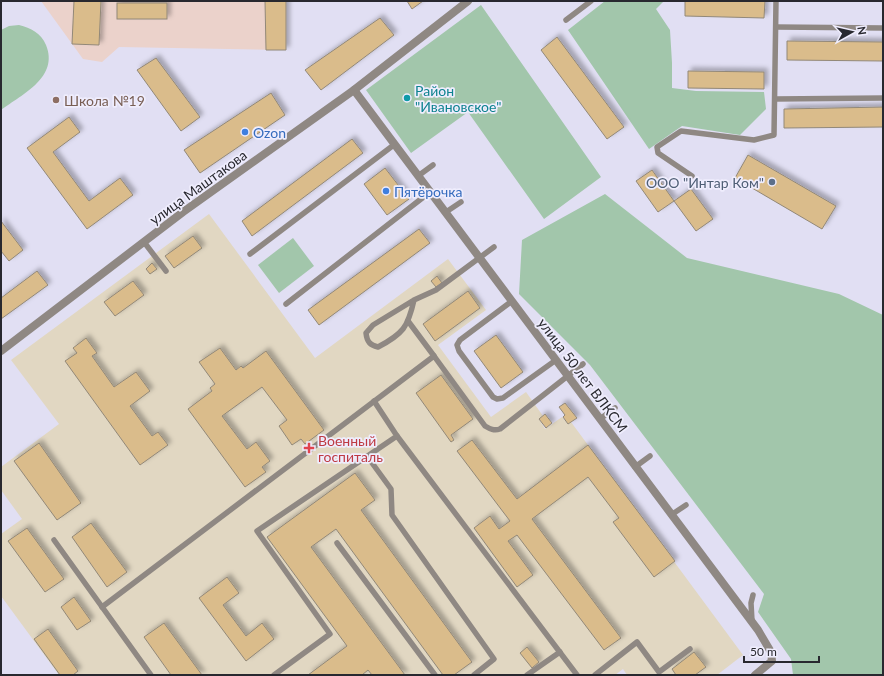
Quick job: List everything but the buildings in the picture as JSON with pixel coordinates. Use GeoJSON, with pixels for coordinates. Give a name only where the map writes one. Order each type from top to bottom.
{"type":"FeatureCollection","features":[{"type":"Feature","properties":{"kind":"street","name":"улица Маштакова"},"geometry":{"type":"LineString","coordinates":[[1,351],[193,205],[354,90],[468,1]]}},
{"type":"Feature","properties":{"kind":"street","name":"улица 50 лет ВЛКСМ"},"geometry":{"type":"LineString","coordinates":[[354,90],[752,623],[771,652],[772,661],[755,675]]}},
{"type":"Feature","properties":{"kind":"lane"},"geometry":{"type":"LineString","coordinates":[[566,20],[591,1]]}},
{"type":"Feature","properties":{"kind":"lane"},"geometry":{"type":"LineString","coordinates":[[692,176],[658,153],[657,147],[681,131],[754,140],[774,135],[776,1]]}},
{"type":"Feature","properties":{"kind":"lane"},"geometry":{"type":"LineString","coordinates":[[776,27],[883,28]]}},
{"type":"Feature","properties":{"kind":"lane"},"geometry":{"type":"LineString","coordinates":[[775,99],[883,98]]}},
{"type":"Feature","properties":{"kind":"lane"},"geometry":{"type":"LineString","coordinates":[[250,254],[395,144]]}},
{"type":"Feature","properties":{"kind":"lane"},"geometry":{"type":"LineString","coordinates":[[418,176],[433,165]]}},
{"type":"Feature","properties":{"kind":"lane"},"geometry":{"type":"LineString","coordinates":[[286,304],[430,192]]}},
{"type":"Feature","properties":{"kind":"lane"},"geometry":{"type":"LineString","coordinates":[[446,212],[461,202]]}},
{"type":"Feature","properties":{"kind":"lane"},"geometry":{"type":"LineString","coordinates":[[144,242],[166,271]]}},
{"type":"Feature","properties":{"kind":"lane"},"geometry":{"type":"LineString","coordinates":[[414,300],[408,321],[403,330],[395,337],[378,347],[369,343],[366,333],[373,325],[414,300],[436,290],[494,247]]}},
{"type":"Feature","properties":{"kind":"lane"},"geometry":{"type":"LineString","coordinates":[[512,301],[460,340],[458,345],[459,351],[493,397],[497,399],[503,398],[556,360]]}},
{"type":"Feature","properties":{"kind":"lane"},"geometry":{"type":"LineString","coordinates":[[408,321],[485,426],[490,430],[500,429],[583,364]]}},
{"type":"Feature","properties":{"kind":"lane"},"geometry":{"type":"LineString","coordinates":[[102,607],[434,356]]}},
{"type":"Feature","properties":{"kind":"lane"},"geometry":{"type":"LineString","coordinates":[[374,401],[397,436],[577,675]]}},
{"type":"Feature","properties":{"kind":"lane"},"geometry":{"type":"LineString","coordinates":[[600,419],[615,408]]}},
{"type":"Feature","properties":{"kind":"lane"},"geometry":{"type":"LineString","coordinates":[[274,675],[330,634],[257,531],[397,436]]}},
{"type":"Feature","properties":{"kind":"lane"},"geometry":{"type":"LineString","coordinates":[[367,456],[391,489],[392,515],[494,659],[474,675]]}},
{"type":"Feature","properties":{"kind":"lane"},"geometry":{"type":"LineString","coordinates":[[635,467],[650,456]]}},
{"type":"Feature","properties":{"kind":"lane"},"geometry":{"type":"LineString","coordinates":[[672,515],[686,505]]}},
{"type":"Feature","properties":{"kind":"lane"},"geometry":{"type":"LineString","coordinates":[[54,540],[151,675]]}},
{"type":"Feature","properties":{"kind":"lane"},"geometry":{"type":"LineString","coordinates":[[338,543],[435,675]]}},
{"type":"Feature","properties":{"kind":"lane"},"geometry":{"type":"LineString","coordinates":[[752,623],[751,603],[753,596]]}},
{"type":"Feature","properties":{"kind":"lane"},"geometry":{"type":"LineString","coordinates":[[595,675],[637,642],[659,672],[690,648]]}},
{"type":"Feature","properties":{"kind":"lane"},"geometry":{"type":"LineString","coordinates":[[527,675],[560,652]]}},
{"type":"Feature","properties":{"kind":"shaded area"},"geometry":{"type":"Polygon","coordinates":[[[41,1],[286,1],[286,50],[119,47],[102,62],[83,59],[41,1]]]}},
{"type":"Feature","properties":{"kind":"shaded area","name":"Военный госпиталь"},"geometry":{"type":"Polygon","coordinates":[[[209,214],[315,358],[448,259],[486,310],[438,345],[491,417],[526,392],[543,416],[539,419],[545,429],[562,417],[568,424],[571,422],[743,655],[717,675],[627,675],[623,669],[615,675],[59,675],[1,596],[1,534],[22,519],[1,490],[1,467],[59,424],[11,360],[209,214]]]}},
{"type":"Feature","properties":{"kind":"green space"},"geometry":{"type":"Polygon","coordinates":[[[605,1],[664,1],[656,9],[670,30],[672,88],[696,91],[764,92],[766,109],[740,135],[682,126],[649,149],[568,30],[605,1]]]}},
{"type":"Feature","properties":{"kind":"green space"},"geometry":{"type":"Polygon","coordinates":[[[481,5],[601,177],[544,219],[468,112],[411,153],[366,90],[481,5]]]}},
{"type":"Feature","properties":{"kind":"green space"},"geometry":{"type":"Polygon","coordinates":[[[19,25],[35,32],[44,41],[49,56],[48,66],[37,84],[1,110],[1,30],[9,26],[19,25]]]}},
{"type":"Feature","properties":{"kind":"green space"},"geometry":{"type":"Polygon","coordinates":[[[605,194],[687,258],[839,294],[883,315],[883,675],[793,675],[791,659],[758,612],[764,594],[590,365],[519,294],[522,240],[605,194]]]}},
{"type":"Feature","properties":{"kind":"green space"},"geometry":{"type":"Polygon","coordinates":[[[293,238],[314,266],[279,293],[258,265],[293,238]]]}},
{"type":"Feature","properties":{"kind":"place","name":"Район \"Ивановское\""},"geometry":{"type":"Point","coordinates":[407,98]}},
{"type":"Feature","properties":{"kind":"place","name":"Школа №19"},"geometry":{"type":"Point","coordinates":[56,100]}},
{"type":"Feature","properties":{"kind":"place","name":"Ozon"},"geometry":{"type":"Point","coordinates":[245,132]}},
{"type":"Feature","properties":{"kind":"place","name":"ООО \"Интар Ком\""},"geometry":{"type":"Point","coordinates":[772,182]}},
{"type":"Feature","properties":{"kind":"place","name":"Пятёрочка"},"geometry":{"type":"Point","coordinates":[386,191]}},
{"type":"Feature","properties":{"kind":"place","name":"Военный госпиталь"},"geometry":{"type":"Point","coordinates":[309,448]}}]}
